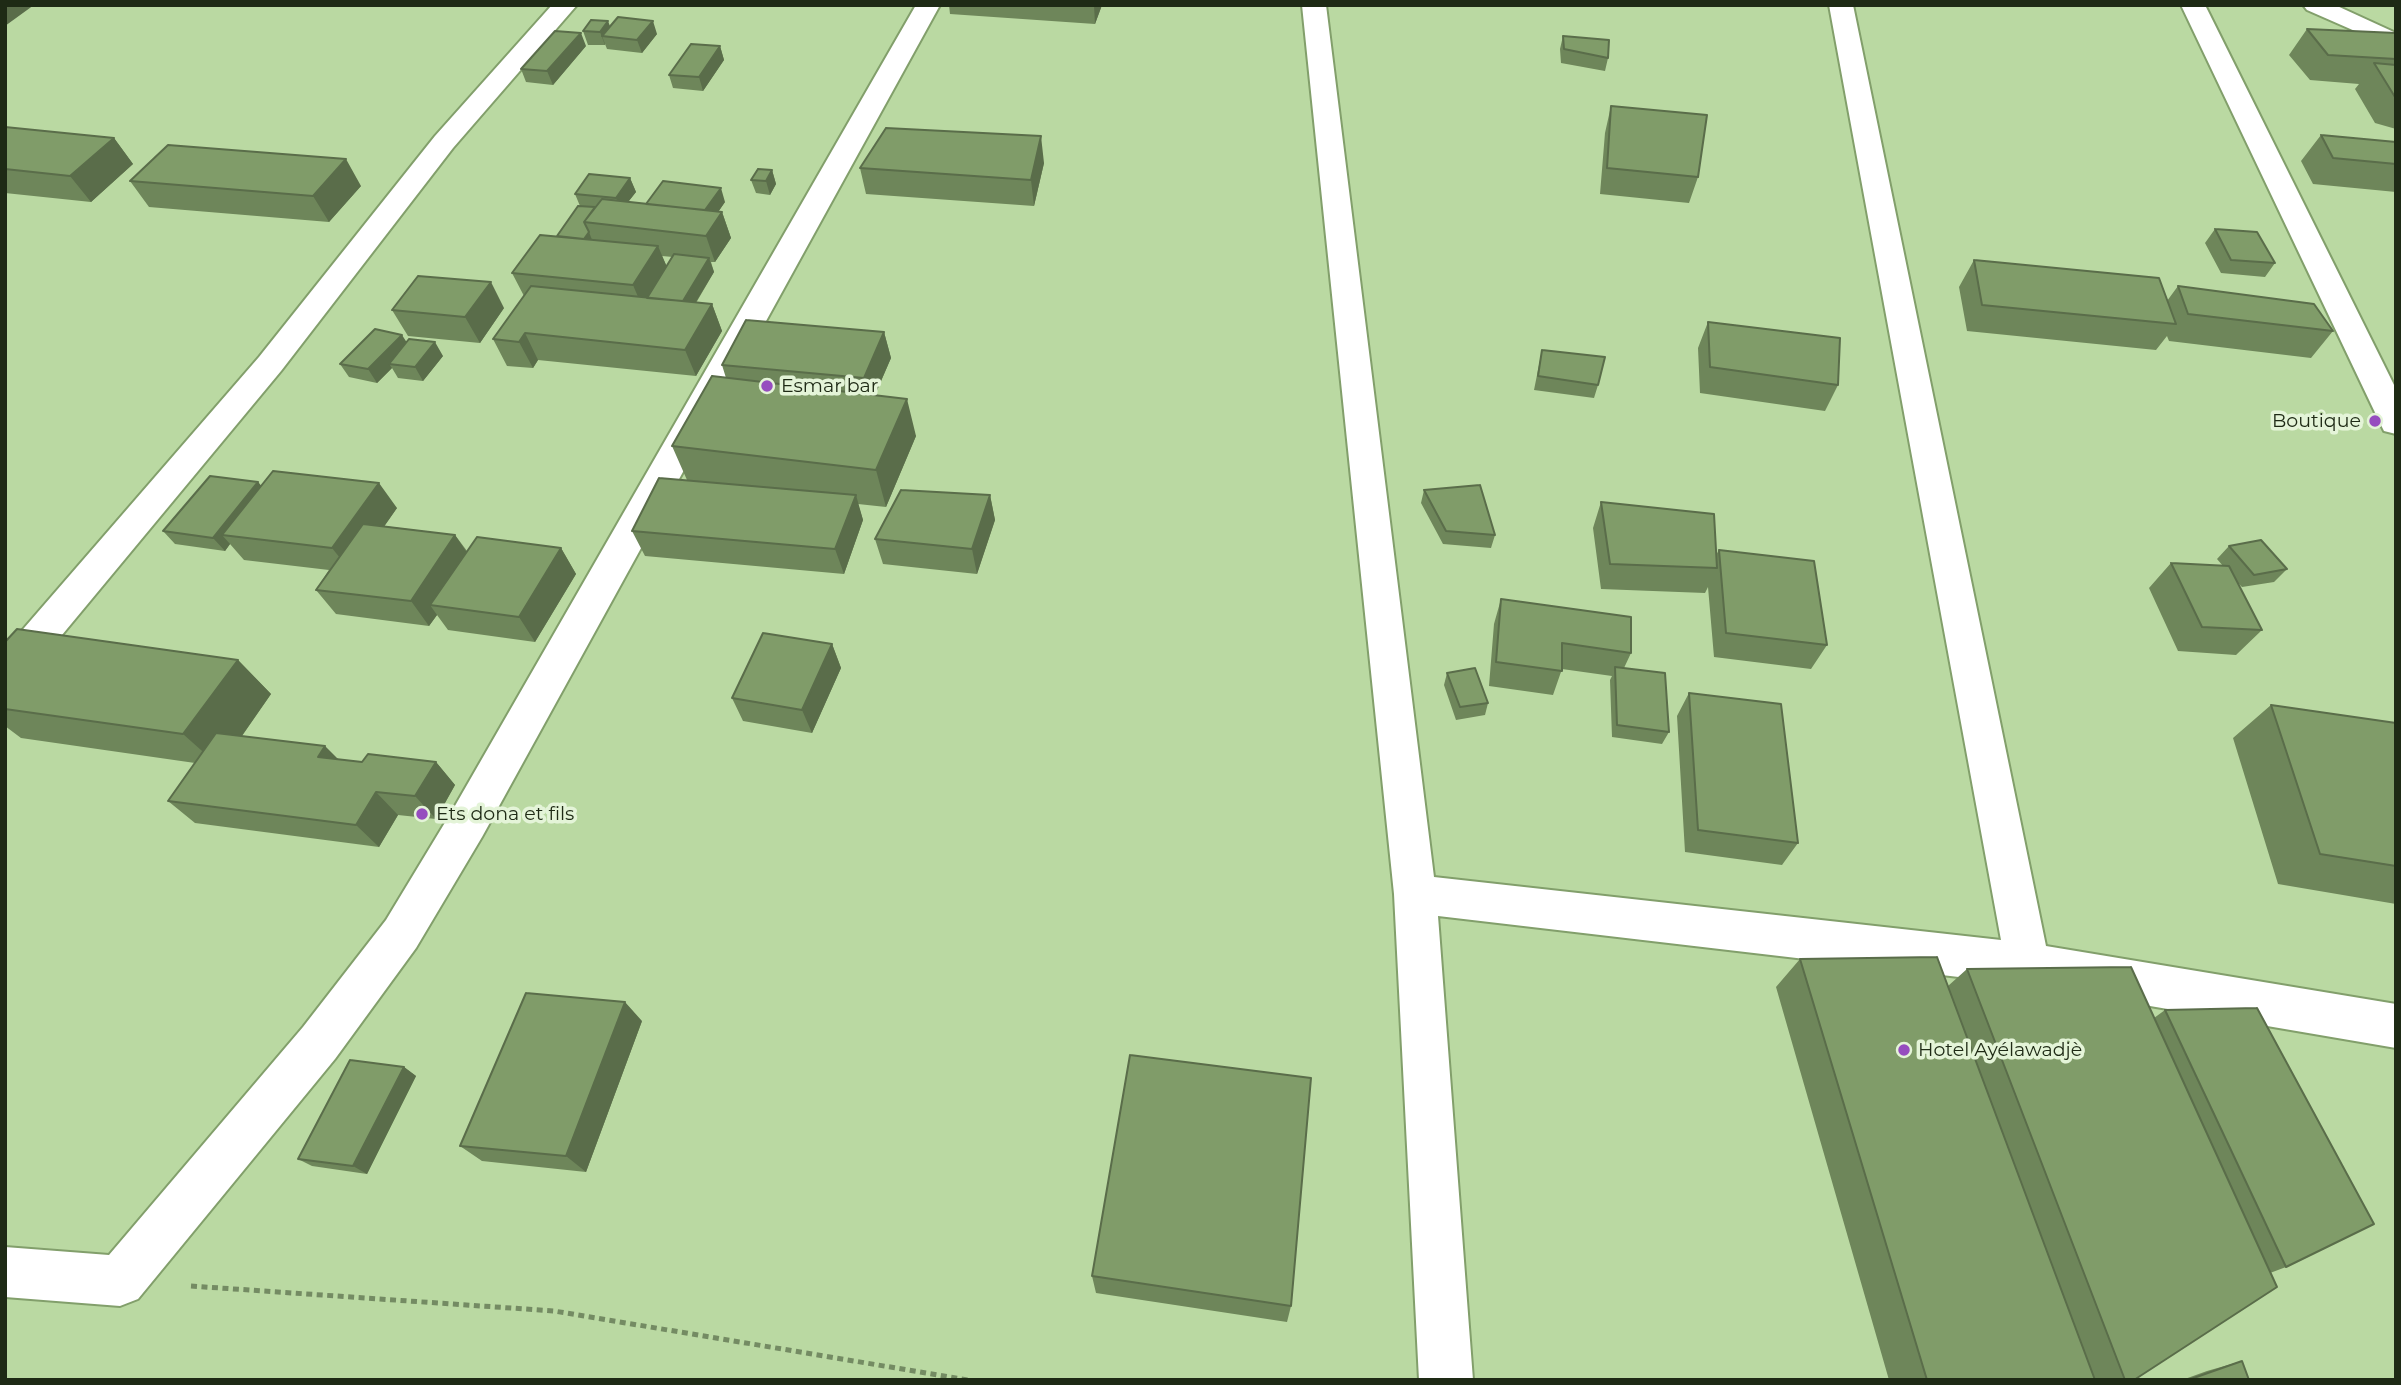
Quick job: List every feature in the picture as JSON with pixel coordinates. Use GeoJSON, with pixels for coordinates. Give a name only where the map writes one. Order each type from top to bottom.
{"type":"FeatureCollection","features":[{"type":"Feature","properties":{"kind":"street"},"geometry":{"type":"LineString","coordinates":[[5,677],[270,364],[444,142],[565,5]]}},
{"type":"Feature","properties":{"kind":"street"},"geometry":{"type":"LineString","coordinates":[[5,1272],[120,1281],[319,1042],[401,934],[467,824],[928,5]]}},
{"type":"Feature","properties":{"kind":"street"},"geometry":{"type":"LineString","coordinates":[[1314,5],[1415,894],[1446,1380]]}},
{"type":"Feature","properties":{"kind":"street"},"geometry":{"type":"LineString","coordinates":[[1841,5],[2027,964]]}},
{"type":"Feature","properties":{"kind":"street"},"geometry":{"type":"LineString","coordinates":[[2193,5],[2396,423]]}},
{"type":"Feature","properties":{"kind":"street"},"geometry":{"type":"LineString","coordinates":[[2315,5],[2396,42]]}},
{"type":"Feature","properties":{"kind":"street"},"geometry":{"type":"LineString","coordinates":[[1415,894],[2027,964],[2396,1026]]}},
{"type":"Feature","properties":{"kind":"path"},"geometry":{"type":"LineString","coordinates":[[120,1281],[554,1311],[968,1380]]}},
{"type":"Feature","properties":{"kind":"building"},"geometry":{"type":"Polygon","coordinates":[[[618,17],[653,21],[637,40],[602,36],[618,17]]]}},
{"type":"Feature","properties":{"kind":"building"},"geometry":{"type":"Polygon","coordinates":[[[591,20],[608,21],[600,32],[583,31],[591,20]]]}},
{"type":"Feature","properties":{"kind":"building"},"geometry":{"type":"Polygon","coordinates":[[[2307,29],[2396,33],[2396,59],[2328,55],[2307,29]]]}},
{"type":"Feature","properties":{"kind":"building"},"geometry":{"type":"Polygon","coordinates":[[[555,31],[581,33],[547,71],[521,69],[555,31]]]}},
{"type":"Feature","properties":{"kind":"building"},"geometry":{"type":"Polygon","coordinates":[[[1563,36],[1609,40],[1608,58],[1564,49],[1563,36]]]}},
{"type":"Feature","properties":{"kind":"building"},"geometry":{"type":"Polygon","coordinates":[[[691,44],[720,46],[699,77],[669,75],[691,44]]]}},
{"type":"Feature","properties":{"kind":"building"},"geometry":{"type":"Polygon","coordinates":[[[2374,63],[2396,65],[2396,98],[2395,97],[2374,63]]]}},
{"type":"Feature","properties":{"kind":"building"},"geometry":{"type":"Polygon","coordinates":[[[1611,106],[1707,115],[1698,177],[1607,168],[1611,106]]]}},
{"type":"Feature","properties":{"kind":"building"},"geometry":{"type":"Polygon","coordinates":[[[5,127],[114,138],[70,176],[5,169],[5,127]]]}},
{"type":"Feature","properties":{"kind":"building"},"geometry":{"type":"Polygon","coordinates":[[[886,128],[1041,136],[1031,180],[860,168],[886,128]]]}},
{"type":"Feature","properties":{"kind":"building"},"geometry":{"type":"Polygon","coordinates":[[[2321,135],[2396,142],[2396,164],[2333,158],[2321,135]]]}},
{"type":"Feature","properties":{"kind":"building"},"geometry":{"type":"Polygon","coordinates":[[[168,145],[346,159],[313,196],[130,181],[168,145]]]}},
{"type":"Feature","properties":{"kind":"building"},"geometry":{"type":"Polygon","coordinates":[[[758,169],[772,170],[766,181],[751,180],[758,169]]]}},
{"type":"Feature","properties":{"kind":"building"},"geometry":{"type":"Polygon","coordinates":[[[589,174],[630,178],[616,198],[575,194],[589,174]]]}},
{"type":"Feature","properties":{"kind":"building"},"geometry":{"type":"Polygon","coordinates":[[[663,181],[721,188],[705,210],[646,204],[663,181]]]}},
{"type":"Feature","properties":{"kind":"building"},"geometry":{"type":"Polygon","coordinates":[[[602,199],[722,212],[706,236],[584,222],[602,199]]]}},
{"type":"Feature","properties":{"kind":"building"},"geometry":{"type":"Polygon","coordinates":[[[578,206],[595,207],[584,222],[589,232],[584,239],[557,236],[578,206]]]}},
{"type":"Feature","properties":{"kind":"building"},"geometry":{"type":"Polygon","coordinates":[[[2215,229],[2257,232],[2275,263],[2231,260],[2215,229]]]}},
{"type":"Feature","properties":{"kind":"building"},"geometry":{"type":"Polygon","coordinates":[[[540,235],[658,246],[633,285],[512,273],[540,235]]]}},
{"type":"Feature","properties":{"kind":"building"},"geometry":{"type":"Polygon","coordinates":[[[674,254],[709,258],[683,301],[647,298],[674,254]]]}},
{"type":"Feature","properties":{"kind":"building"},"geometry":{"type":"Polygon","coordinates":[[[1974,260],[2159,278],[2176,324],[1982,305],[1974,260]]]}},
{"type":"Feature","properties":{"kind":"building"},"geometry":{"type":"Polygon","coordinates":[[[418,276],[491,282],[465,317],[392,310],[418,276]]]}},
{"type":"Feature","properties":{"kind":"building"},"geometry":{"type":"Polygon","coordinates":[[[531,286],[712,304],[685,350],[525,333],[519,342],[493,339],[531,286]]]}},
{"type":"Feature","properties":{"kind":"building"},"geometry":{"type":"Polygon","coordinates":[[[2178,286],[2314,304],[2333,331],[2188,314],[2178,286]]]}},
{"type":"Feature","properties":{"kind":"building"},"geometry":{"type":"Polygon","coordinates":[[[746,320],[884,332],[864,378],[722,365],[746,320]]]}},
{"type":"Feature","properties":{"kind":"building"},"geometry":{"type":"Polygon","coordinates":[[[1708,322],[1840,338],[1838,385],[1710,367],[1708,322]]]}},
{"type":"Feature","properties":{"kind":"building"},"geometry":{"type":"Polygon","coordinates":[[[375,329],[402,335],[368,369],[340,364],[375,329]]]}},
{"type":"Feature","properties":{"kind":"building"},"geometry":{"type":"Polygon","coordinates":[[[409,339],[435,342],[415,367],[389,364],[409,339]]]}},
{"type":"Feature","properties":{"kind":"building"},"geometry":{"type":"Polygon","coordinates":[[[1542,350],[1605,357],[1598,385],[1538,376],[1542,350]]]}},
{"type":"Feature","properties":{"kind":"building"},"geometry":{"type":"Polygon","coordinates":[[[712,376],[907,399],[876,470],[672,446],[712,376]]]}},
{"type":"Feature","properties":{"kind":"building"},"geometry":{"type":"Polygon","coordinates":[[[273,471],[379,483],[332,548],[222,535],[273,471]]]}},
{"type":"Feature","properties":{"kind":"building"},"geometry":{"type":"Polygon","coordinates":[[[210,476],[258,482],[213,538],[163,531],[210,476]]]}},
{"type":"Feature","properties":{"kind":"building"},"geometry":{"type":"Polygon","coordinates":[[[659,478],[856,495],[835,549],[632,531],[659,478]]]}},
{"type":"Feature","properties":{"kind":"building"},"geometry":{"type":"Polygon","coordinates":[[[1480,485],[1495,535],[1446,531],[1424,490],[1480,485]]]}},
{"type":"Feature","properties":{"kind":"building"},"geometry":{"type":"Polygon","coordinates":[[[901,490],[990,495],[972,549],[875,539],[901,490]]]}},
{"type":"Feature","properties":{"kind":"building"},"geometry":{"type":"Polygon","coordinates":[[[1601,502],[1714,514],[1717,568],[1610,564],[1601,502]]]}},
{"type":"Feature","properties":{"kind":"building"},"geometry":{"type":"Polygon","coordinates":[[[363,524],[455,535],[411,601],[316,590],[363,524]]]}},
{"type":"Feature","properties":{"kind":"building"},"geometry":{"type":"Polygon","coordinates":[[[477,537],[561,548],[519,617],[430,605],[477,537]]]}},
{"type":"Feature","properties":{"kind":"building"},"geometry":{"type":"Polygon","coordinates":[[[2261,540],[2287,569],[2254,575],[2229,546],[2261,540]]]}},
{"type":"Feature","properties":{"kind":"building"},"geometry":{"type":"Polygon","coordinates":[[[1719,550],[1814,561],[1827,645],[1726,633],[1719,550]]]}},
{"type":"Feature","properties":{"kind":"building"},"geometry":{"type":"Polygon","coordinates":[[[2171,563],[2229,566],[2262,630],[2202,627],[2171,563]]]}},
{"type":"Feature","properties":{"kind":"building"},"geometry":{"type":"Polygon","coordinates":[[[1501,599],[1631,617],[1631,653],[1562,643],[1562,671],[1496,662],[1501,599]]]}},
{"type":"Feature","properties":{"kind":"building"},"geometry":{"type":"Polygon","coordinates":[[[17,629],[238,660],[183,734],[5,709],[5,642],[17,629]]]}},
{"type":"Feature","properties":{"kind":"building"},"geometry":{"type":"Polygon","coordinates":[[[763,633],[832,644],[802,710],[732,698],[763,633]]]}},
{"type":"Feature","properties":{"kind":"building"},"geometry":{"type":"Polygon","coordinates":[[[1615,667],[1665,673],[1669,732],[1617,725],[1615,667]]]}},
{"type":"Feature","properties":{"kind":"building"},"geometry":{"type":"Polygon","coordinates":[[[1475,668],[1488,703],[1460,707],[1447,673],[1475,668]]]}},
{"type":"Feature","properties":{"kind":"building"},"geometry":{"type":"Polygon","coordinates":[[[1689,693],[1781,704],[1798,843],[1698,830],[1689,693]]]}},
{"type":"Feature","properties":{"kind":"building"},"geometry":{"type":"Polygon","coordinates":[[[2271,705],[2396,723],[2396,866],[2320,854],[2271,705]]]}},
{"type":"Feature","properties":{"kind":"building"},"geometry":{"type":"Polygon","coordinates":[[[216,733],[325,746],[318,757],[362,762],[368,754],[436,762],[415,796],[376,792],[356,825],[168,801],[216,733]]]}},
{"type":"Feature","properties":{"kind":"building"},"geometry":{"type":"Polygon","coordinates":[[[1937,957],[2095,1380],[1927,1380],[1800,959],[1937,957]]]}},
{"type":"Feature","properties":{"kind":"building"},"geometry":{"type":"Polygon","coordinates":[[[2131,967],[2277,1287],[2134,1380],[2125,1380],[1967,969],[2131,967]]]}},
{"type":"Feature","properties":{"kind":"building"},"geometry":{"type":"Polygon","coordinates":[[[526,993],[625,1002],[566,1156],[460,1146],[526,993]]]}},
{"type":"Feature","properties":{"kind":"building"},"geometry":{"type":"Polygon","coordinates":[[[2257,1008],[2374,1224],[2286,1267],[2165,1010],[2257,1008]]]}},
{"type":"Feature","properties":{"kind":"building"},"geometry":{"type":"Polygon","coordinates":[[[1130,1055],[1311,1078],[1291,1306],[1092,1276],[1130,1055]]]}},
{"type":"Feature","properties":{"kind":"building"},"geometry":{"type":"Polygon","coordinates":[[[350,1060],[404,1067],[353,1166],[298,1159],[350,1060]]]}},
{"type":"Feature","properties":{"kind":"building"},"geometry":{"type":"Polygon","coordinates":[[[2242,1361],[2249,1380],[2188,1380],[2242,1361]]]}},
{"type":"Feature","properties":{"kind":"place","name":"Esmar bar"},"geometry":{"type":"Point","coordinates":[767,386]}},
{"type":"Feature","properties":{"kind":"place","name":"Boutique"},"geometry":{"type":"Point","coordinates":[2375,421]}},
{"type":"Feature","properties":{"kind":"place","name":"Ets dona et fils"},"geometry":{"type":"Point","coordinates":[422,814]}},
{"type":"Feature","properties":{"kind":"place","name":"Hotel Ayélawadjè"},"geometry":{"type":"Point","coordinates":[1904,1050]}}]}
